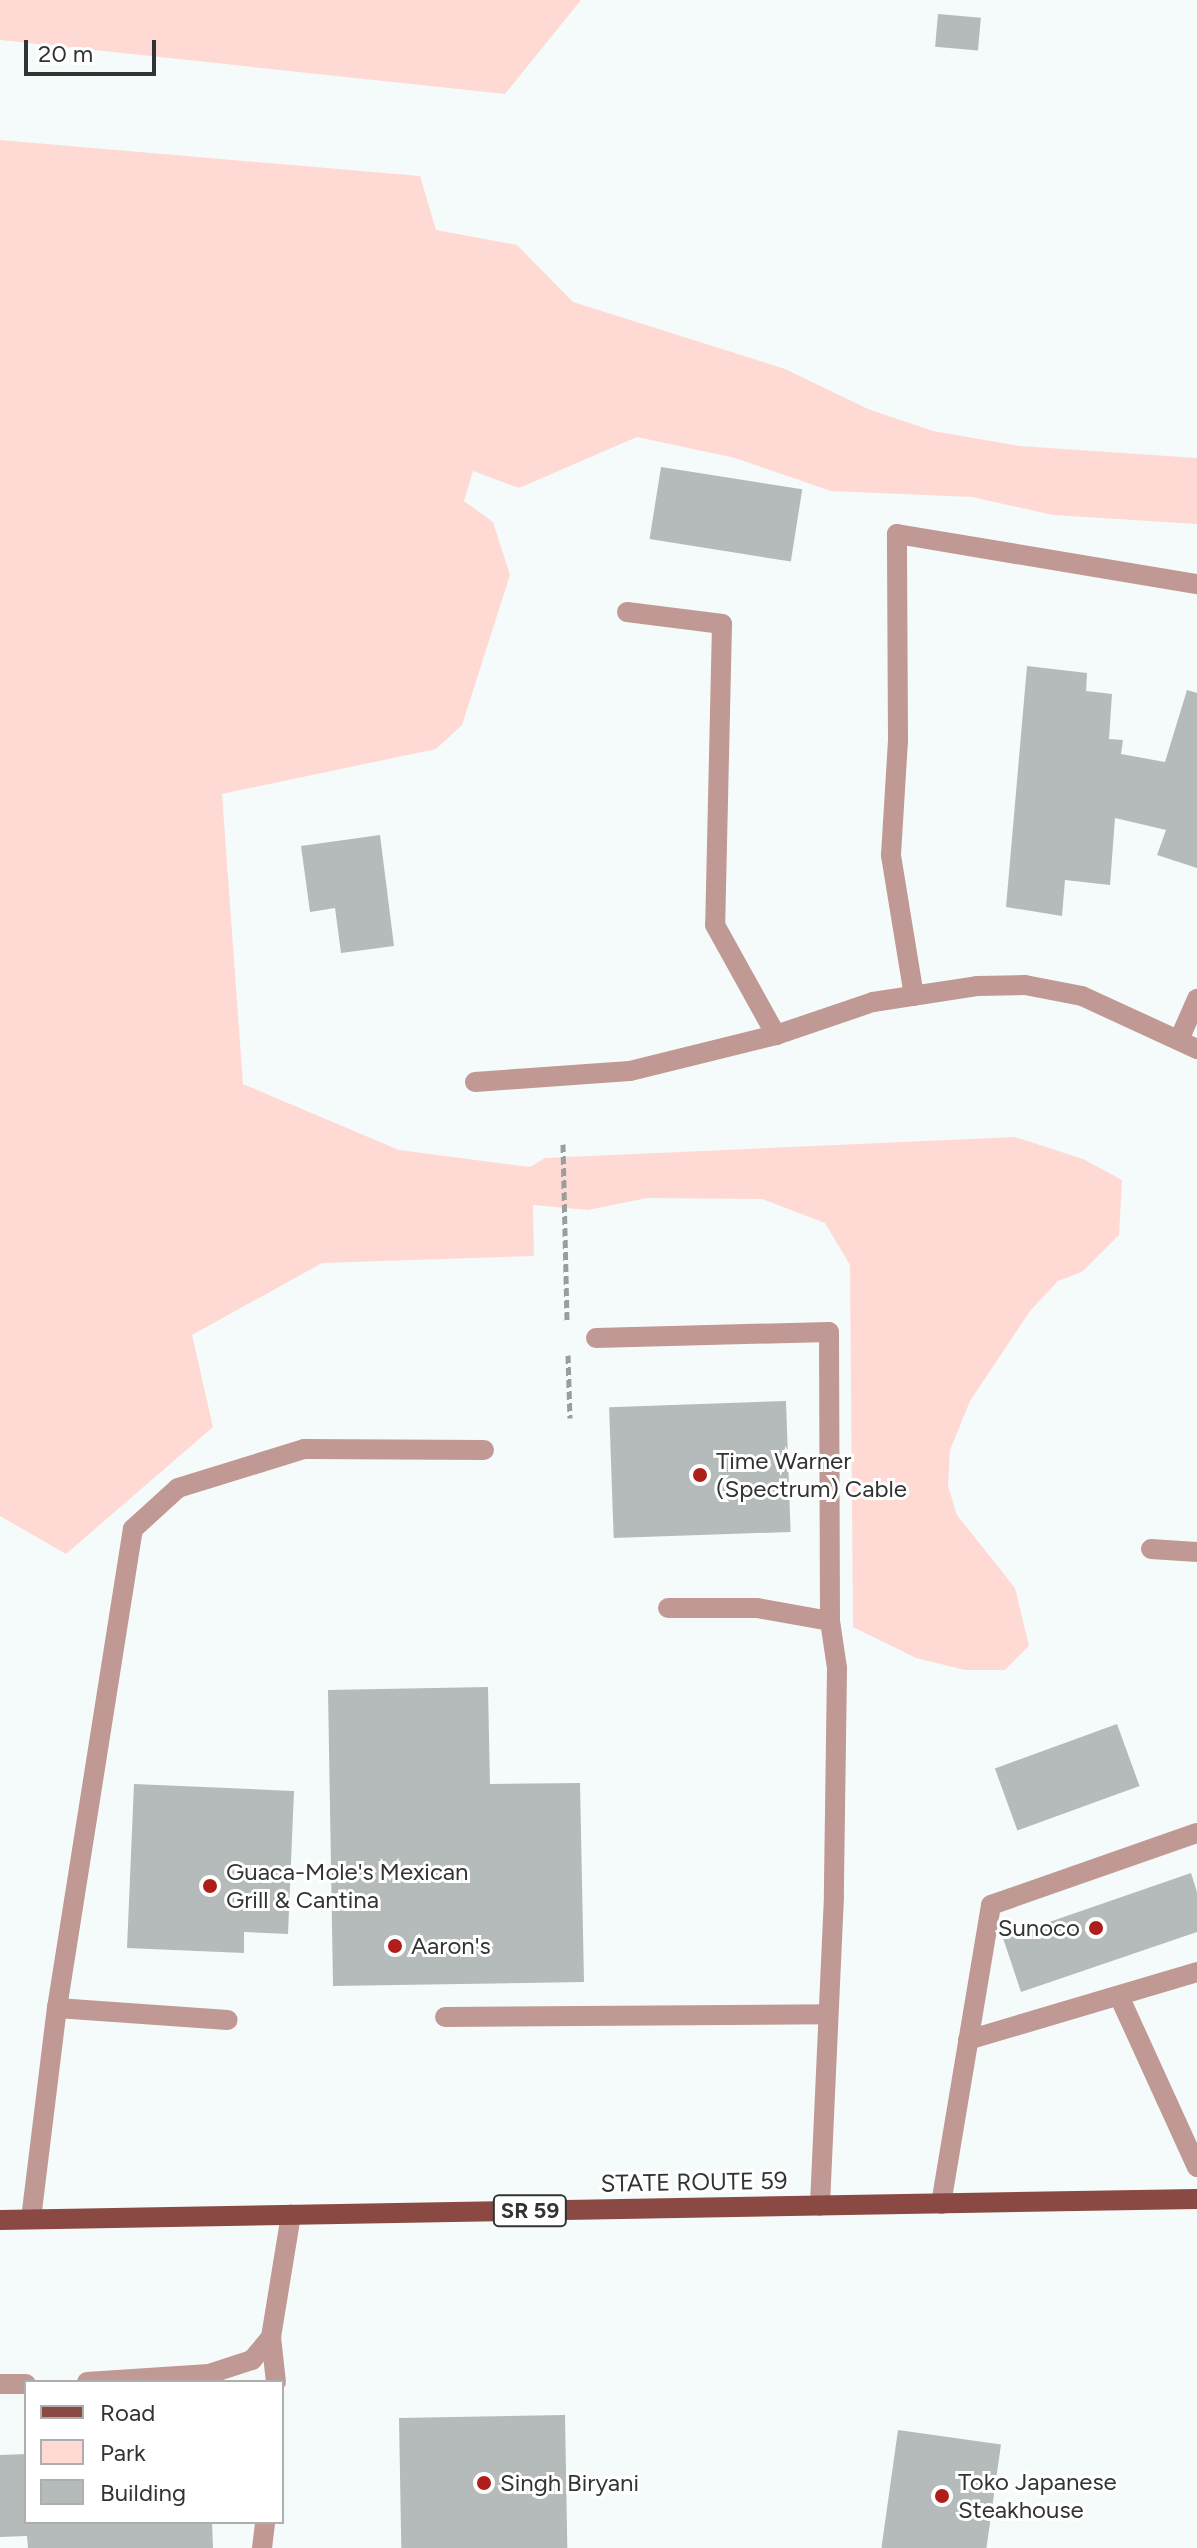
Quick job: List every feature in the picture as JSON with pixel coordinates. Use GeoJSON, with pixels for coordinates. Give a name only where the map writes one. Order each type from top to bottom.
{"type":"FeatureCollection","features":[{"type":"Feature","properties":{"kind":"main road","name":"STATE ROUTE 59"},"geometry":{"type":"LineString","coordinates":[[0,2220],[1197,2199]]}},
{"type":"Feature","properties":{"kind":"lane"},"geometry":{"type":"LineString","coordinates":[[914,996],[891,855],[898,739],[897,534],[1197,584]]}},
{"type":"Feature","properties":{"kind":"lane"},"geometry":{"type":"LineString","coordinates":[[627,612],[722,624],[715,925],[776,1035]]}},
{"type":"Feature","properties":{"kind":"lane"},"geometry":{"type":"LineString","coordinates":[[475,1082],[630,1071],[776,1035],[873,1002],[977,986],[1053,988],[1102,1004],[1188,1045],[1197,999]]}},
{"type":"Feature","properties":{"kind":"lane"},"geometry":{"type":"LineString","coordinates":[[596,1338],[829,1332],[830,1621],[837,1668],[820,2206]]}},
{"type":"Feature","properties":{"kind":"lane"},"geometry":{"type":"LineString","coordinates":[[31,2219],[57,2008],[133,1529],[178,1488],[304,1449],[484,1450]]}},
{"type":"Feature","properties":{"kind":"lane"},"geometry":{"type":"LineString","coordinates":[[1151,1549],[1197,1552]]}},
{"type":"Feature","properties":{"kind":"lane"},"geometry":{"type":"LineString","coordinates":[[668,1608],[757,1608],[830,1621]]}},
{"type":"Feature","properties":{"kind":"lane"},"geometry":{"type":"LineString","coordinates":[[941,2204],[991,1905],[1197,1833]]}},
{"type":"Feature","properties":{"kind":"lane"},"geometry":{"type":"LineString","coordinates":[[968,2040],[1197,1972]]}},
{"type":"Feature","properties":{"kind":"lane"},"geometry":{"type":"LineString","coordinates":[[1119,1996],[1197,2167]]}},
{"type":"Feature","properties":{"kind":"lane"},"geometry":{"type":"LineString","coordinates":[[57,2008],[228,2020]]}},
{"type":"Feature","properties":{"kind":"lane"},"geometry":{"type":"LineString","coordinates":[[445,2017],[828,2014]]}},
{"type":"Feature","properties":{"kind":"lane"},"geometry":{"type":"LineString","coordinates":[[276,2380],[271,2337],[291,2215]]}},
{"type":"Feature","properties":{"kind":"lane"},"geometry":{"type":"LineString","coordinates":[[118,2380],[209,2374],[252,2360],[271,2337]]}},
{"type":"Feature","properties":{"kind":"lane"},"geometry":{"type":"LineString","coordinates":[[0,2384],[24,2384]]}},
{"type":"Feature","properties":{"kind":"lane"},"geometry":{"type":"LineString","coordinates":[[262,2548],[265,2524]]}},
{"type":"Feature","properties":{"kind":"path"},"geometry":{"type":"LineString","coordinates":[[563,1144],[567,1326]]}},
{"type":"Feature","properties":{"kind":"path"},"geometry":{"type":"LineString","coordinates":[[568,1342],[570,1418]]}},
{"type":"Feature","properties":{"kind":"green space"},"geometry":{"type":"Polygon","coordinates":[[[0,0],[581,0],[505,94],[0,40],[0,0]]]}},
{"type":"Feature","properties":{"kind":"green space"},"geometry":{"type":"Polygon","coordinates":[[[0,140],[420,176],[436,230],[517,245],[573,302],[785,369],[868,409],[933,431],[1019,446],[1197,458],[1197,524],[1053,515],[972,497],[831,491],[735,458],[637,437],[519,488],[473,471],[464,501],[493,522],[510,575],[462,725],[436,749],[222,794],[243,1084],[399,1150],[530,1167],[545,1158],[1015,1137],[1083,1159],[1122,1180],[1119,1235],[1082,1272],[1058,1281],[1030,1311],[970,1401],[950,1450],[948,1486],[957,1515],[1015,1588],[1029,1646],[1005,1670],[965,1670],[916,1658],[853,1627],[850,1265],[825,1223],[762,1199],[647,1198],[588,1210],[533,1205],[534,1256],[322,1263],[192,1335],[213,1427],[66,1554],[0,1516],[0,140]]]}},
{"type":"Feature","properties":{"kind":"building"},"geometry":{"type":"Polygon","coordinates":[[[938,14],[981,18],[978,51],[935,47],[938,14]]]}},
{"type":"Feature","properties":{"kind":"building"},"geometry":{"type":"Polygon","coordinates":[[[661,467],[802,489],[791,561],[650,539],[661,467]]]}},
{"type":"Feature","properties":{"kind":"building"},"geometry":{"type":"Polygon","coordinates":[[[1027,666],[1087,673],[1086,691],[1112,694],[1109,739],[1123,740],[1121,754],[1165,762],[1187,690],[1197,693],[1197,868],[1157,855],[1166,830],[1115,818],[1110,885],[1065,880],[1062,916],[1006,907],[1027,666]]]}},
{"type":"Feature","properties":{"kind":"building"},"geometry":{"type":"Polygon","coordinates":[[[380,835],[394,946],[341,953],[335,908],[310,912],[301,846],[380,835]]]}},
{"type":"Feature","properties":{"kind":"building","name":"Time Warner (Spectrum) Cable"},"geometry":{"type":"Polygon","coordinates":[[[786,1401],[791,1532],[614,1538],[609,1407],[786,1401]]]}},
{"type":"Feature","properties":{"kind":"building"},"geometry":{"type":"Polygon","coordinates":[[[488,1687],[490,1784],[580,1783],[584,1982],[333,1986],[328,1690],[488,1687]]]}},
{"type":"Feature","properties":{"kind":"building"},"geometry":{"type":"Polygon","coordinates":[[[1117,1724],[1140,1786],[1017,1830],[995,1768],[1117,1724]]]}},
{"type":"Feature","properties":{"kind":"building","name":"Guaca-Mole's Mexican Grill & Cantina"},"geometry":{"type":"Polygon","coordinates":[[[134,1784],[294,1791],[288,1934],[244,1932],[244,1953],[127,1948],[134,1784]]]}},
{"type":"Feature","properties":{"kind":"building"},"geometry":{"type":"Polygon","coordinates":[[[1191,1873],[1197,1892],[1197,1932],[1021,1992],[1003,1938],[1191,1873]]]}},
{"type":"Feature","properties":{"kind":"building","name":"Singh Biryani"},"geometry":{"type":"Polygon","coordinates":[[[565,2415],[567,2548],[401,2548],[399,2418],[565,2415]]]}},
{"type":"Feature","properties":{"kind":"building","name":"Toko Japanese Steakhouse"},"geometry":{"type":"Polygon","coordinates":[[[898,2430],[1001,2444],[986,2548],[881,2548],[898,2430]]]}},
{"type":"Feature","properties":{"kind":"building"},"geometry":{"type":"Polygon","coordinates":[[[24,2454],[24,2524],[212,2524],[213,2548],[28,2548],[27,2536],[0,2537],[0,2455],[24,2454]]]}},
{"type":"Feature","properties":{"kind":"place","name":"Time Warner (Spectrum) Cable"},"geometry":{"type":"Point","coordinates":[700,1475]}},
{"type":"Feature","properties":{"kind":"place","name":"Guaca-Mole's Mexican Grill & Cantina"},"geometry":{"type":"Point","coordinates":[210,1886]}},
{"type":"Feature","properties":{"kind":"place","name":"Sunoco"},"geometry":{"type":"Point","coordinates":[1096,1928]}},
{"type":"Feature","properties":{"kind":"place","name":"Aaron's"},"geometry":{"type":"Point","coordinates":[395,1946]}},
{"type":"Feature","properties":{"kind":"place","name":"Singh Biryani"},"geometry":{"type":"Point","coordinates":[484,2483]}},
{"type":"Feature","properties":{"kind":"place","name":"Toko Japanese Steakhouse"},"geometry":{"type":"Point","coordinates":[942,2496]}}]}
